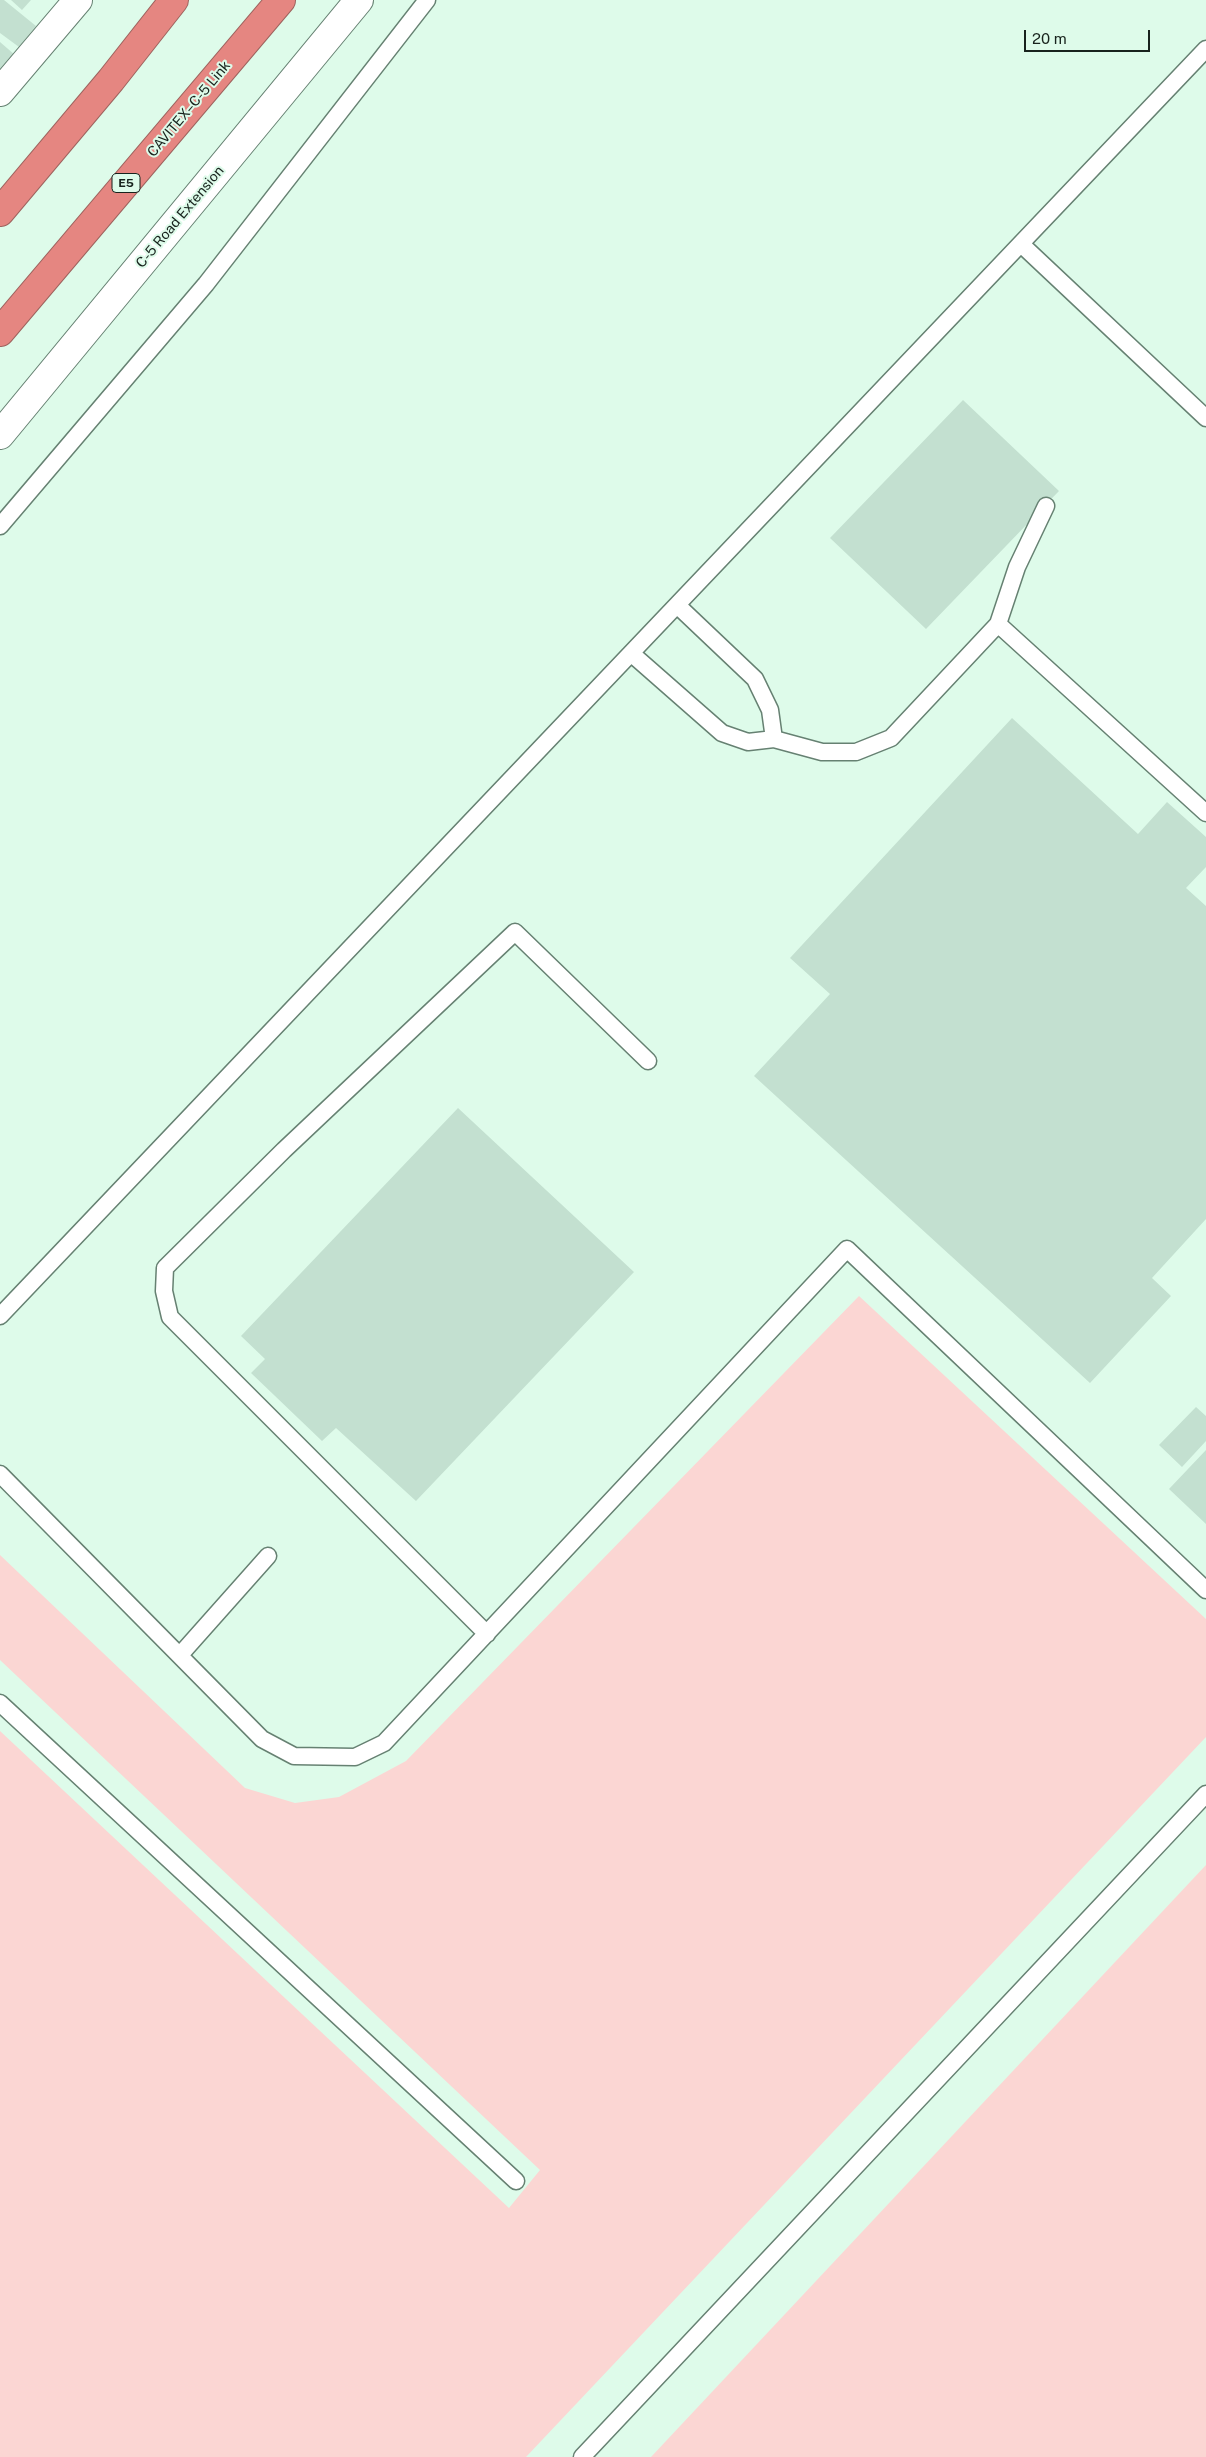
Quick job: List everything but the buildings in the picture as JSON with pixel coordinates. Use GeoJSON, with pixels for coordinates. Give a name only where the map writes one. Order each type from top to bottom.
{"type":"FeatureCollection","features":[{"type":"Feature","properties":{"kind":"highway"},"geometry":{"type":"LineString","coordinates":[[0,212],[112,80],[174,0]]}},
{"type":"Feature","properties":{"kind":"highway","name":"CAVITEX–C-5 Link"},"geometry":{"type":"LineString","coordinates":[[0,332],[281,0]]}},
{"type":"Feature","properties":{"kind":"main road"},"geometry":{"type":"LineString","coordinates":[[0,92],[78,0]]}},
{"type":"Feature","properties":{"kind":"main road","name":"C-5 Road Extension"},"geometry":{"type":"LineString","coordinates":[[0,435],[359,0]]}},
{"type":"Feature","properties":{"kind":"lane"},"geometry":{"type":"LineString","coordinates":[[0,526],[206,284],[428,0]]}},
{"type":"Feature","properties":{"kind":"lane"},"geometry":{"type":"LineString","coordinates":[[0,1316],[1206,49]]}},
{"type":"Feature","properties":{"kind":"lane"},"geometry":{"type":"LineString","coordinates":[[1020,244],[1206,418]]}},
{"type":"Feature","properties":{"kind":"lane"},"geometry":{"type":"LineString","coordinates":[[632,654],[722,734],[748,742],[774,739],[822,752],[856,752],[891,738],[998,624],[1017,567],[1046,506]]}},
{"type":"Feature","properties":{"kind":"lane"},"geometry":{"type":"LineString","coordinates":[[677,605],[755,679],[770,710],[774,739]]}},
{"type":"Feature","properties":{"kind":"lane"},"geometry":{"type":"LineString","coordinates":[[998,624],[1206,813]]}},
{"type":"Feature","properties":{"kind":"lane"},"geometry":{"type":"LineString","coordinates":[[487,1634],[170,1317],[164,1291],[165,1268],[291,1144],[515,932],[648,1061]]}},
{"type":"Feature","properties":{"kind":"lane"},"geometry":{"type":"LineString","coordinates":[[0,1474],[262,1739],[294,1756],[356,1757],[384,1743],[847,1249],[1206,1590]]}},
{"type":"Feature","properties":{"kind":"lane"},"geometry":{"type":"LineString","coordinates":[[180,1655],[268,1556]]}},
{"type":"Feature","properties":{"kind":"lane"},"geometry":{"type":"LineString","coordinates":[[0,1703],[516,2181]]}},
{"type":"Feature","properties":{"kind":"lane"},"geometry":{"type":"LineString","coordinates":[[582,2457],[1206,1794]]}},
{"type":"Feature","properties":{"kind":"shaded area"},"geometry":{"type":"Polygon","coordinates":[[[859,1296],[1206,1619],[1206,1737],[526,2457],[0,2457],[0,1731],[509,2208],[540,2170],[0,1660],[0,1555],[245,1788],[295,1803],[339,1797],[406,1761],[859,1296]]]}},
{"type":"Feature","properties":{"kind":"shaded area"},"geometry":{"type":"Polygon","coordinates":[[[1206,1865],[1206,2457],[651,2457],[1206,1865]]]}}]}
